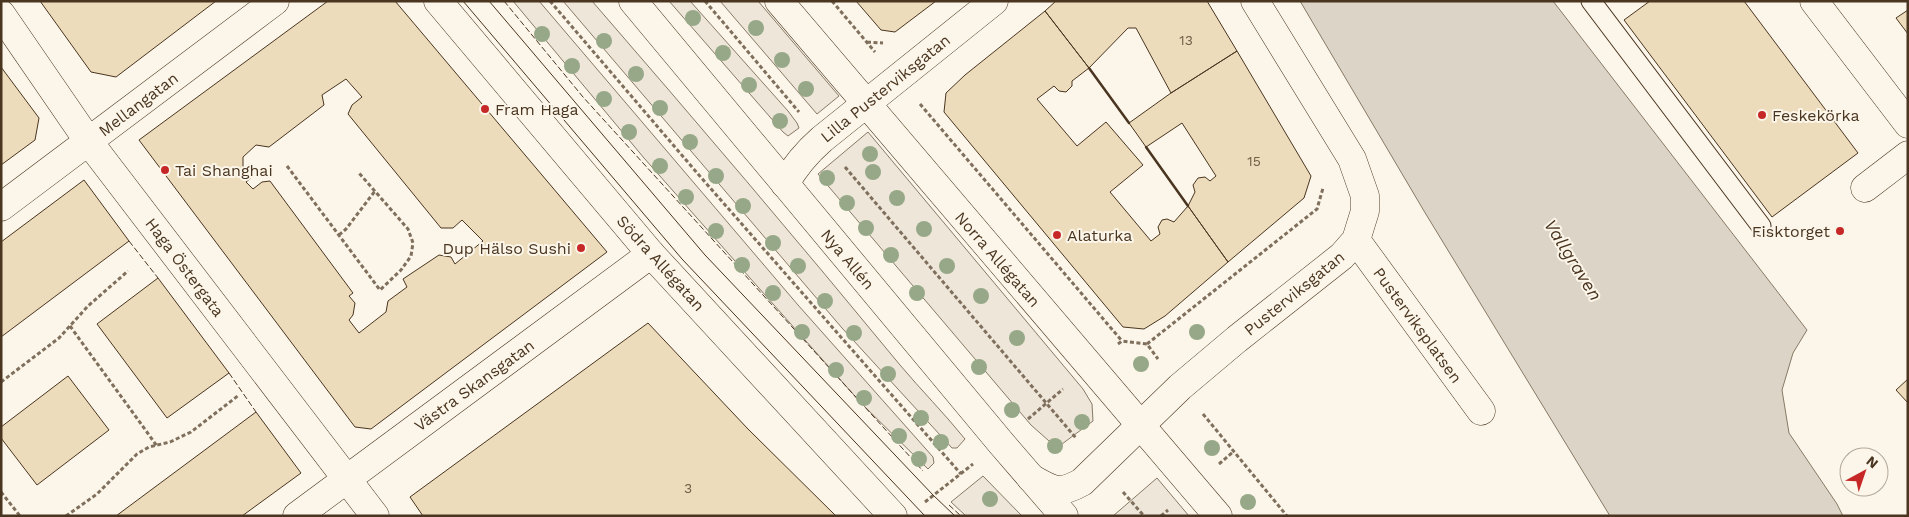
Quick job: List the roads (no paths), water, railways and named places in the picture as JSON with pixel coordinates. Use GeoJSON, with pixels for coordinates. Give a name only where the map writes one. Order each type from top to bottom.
{"type":"FeatureCollection","features":[{"type":"Feature","properties":{"kind":"street","name":"Mellangatan"},"geometry":{"type":"LineString","coordinates":[[1,207],[275,1]]}},
{"type":"Feature","properties":{"kind":"street","name":"Södra Allégatan"},"geometry":{"type":"LineString","coordinates":[[438,1],[651,254],[893,516]]}},
{"type":"Feature","properties":{"kind":"street","name":"Nya Allén"},"geometry":{"type":"LineString","coordinates":[[633,1],[1064,516]]}},
{"type":"Feature","properties":{"kind":"street","name":"Norra Allégatan"},"geometry":{"type":"LineString","coordinates":[[778,1],[1218,516]]}},
{"type":"Feature","properties":{"kind":"street","name":"Lilla Pusterviksgatan"},"geometry":{"type":"LineString","coordinates":[[785,184],[795,166],[806,153],[994,1]]}},
{"type":"Feature","properties":{"kind":"street","name":"Pusterviksgatan"},"geometry":{"type":"LineString","coordinates":[[1140,424],[1237,339],[1342,256],[1356,240],[1365,211],[1365,196],[1352,160],[1255,1]]}},
{"type":"Feature","properties":{"kind":"street"},"geometry":{"type":"LineString","coordinates":[[1814,1],[1908,124]]}},
{"type":"Feature","properties":{"kind":"street","name":"Haga Östergata"},"geometry":{"type":"LineString","coordinates":[[1,14],[89,142],[375,516]]}},
{"type":"Feature","properties":{"kind":"street"},"geometry":{"type":"LineString","coordinates":[[1865,188],[1908,155]]}},
{"type":"Feature","properties":{"kind":"street","name":"Pusterviksplatsen"},"geometry":{"type":"LineString","coordinates":[[1356,240],[1480,410]]}},
{"type":"Feature","properties":{"kind":"street","name":"Västra Skansgatan"},"geometry":{"type":"LineString","coordinates":[[297,516],[651,254]]}},
{"type":"Feature","properties":{"kind":"street"},"geometry":{"type":"LineString","coordinates":[[1031,478],[1051,490],[1068,490],[1082,482],[1140,424]]}},
{"type":"Feature","properties":{"kind":"lane"},"geometry":{"type":"LineString","coordinates":[[1591,1],[1761,226]]}},
{"type":"Feature","properties":{"kind":"water","name":"Vallgraven"},"geometry":{"type":"Polygon","coordinates":[[[1300,1],[1553,1],[1807,330],[1793,353],[1782,390],[1789,433],[1837,504],[1843,516],[1610,516],[1424,211],[1300,1]]]}},
{"type":"Feature","properties":{"kind":"tram line"},"geometry":{"type":"LineString","coordinates":[[463,1],[682,259],[925,516]]}},
{"type":"Feature","properties":{"kind":"tram line"},"geometry":{"type":"LineString","coordinates":[[489,1],[705,255],[955,516]]}},
{"type":"Feature","properties":{"kind":"place","name":"Fram Haga"},"geometry":{"type":"Point","coordinates":[485,109]}},
{"type":"Feature","properties":{"kind":"place","name":"Feskekörka"},"geometry":{"type":"Point","coordinates":[1762,115]}},
{"type":"Feature","properties":{"kind":"place","name":"Tai Shanghai"},"geometry":{"type":"Point","coordinates":[165,170]}},
{"type":"Feature","properties":{"kind":"place","name":"Fisktorget"},"geometry":{"type":"Point","coordinates":[1840,231]}},
{"type":"Feature","properties":{"kind":"place","name":"Alaturka"},"geometry":{"type":"Point","coordinates":[1057,235]}},
{"type":"Feature","properties":{"kind":"place","name":"Dup Hälso Sushi"},"geometry":{"type":"Point","coordinates":[581,248]}}]}
